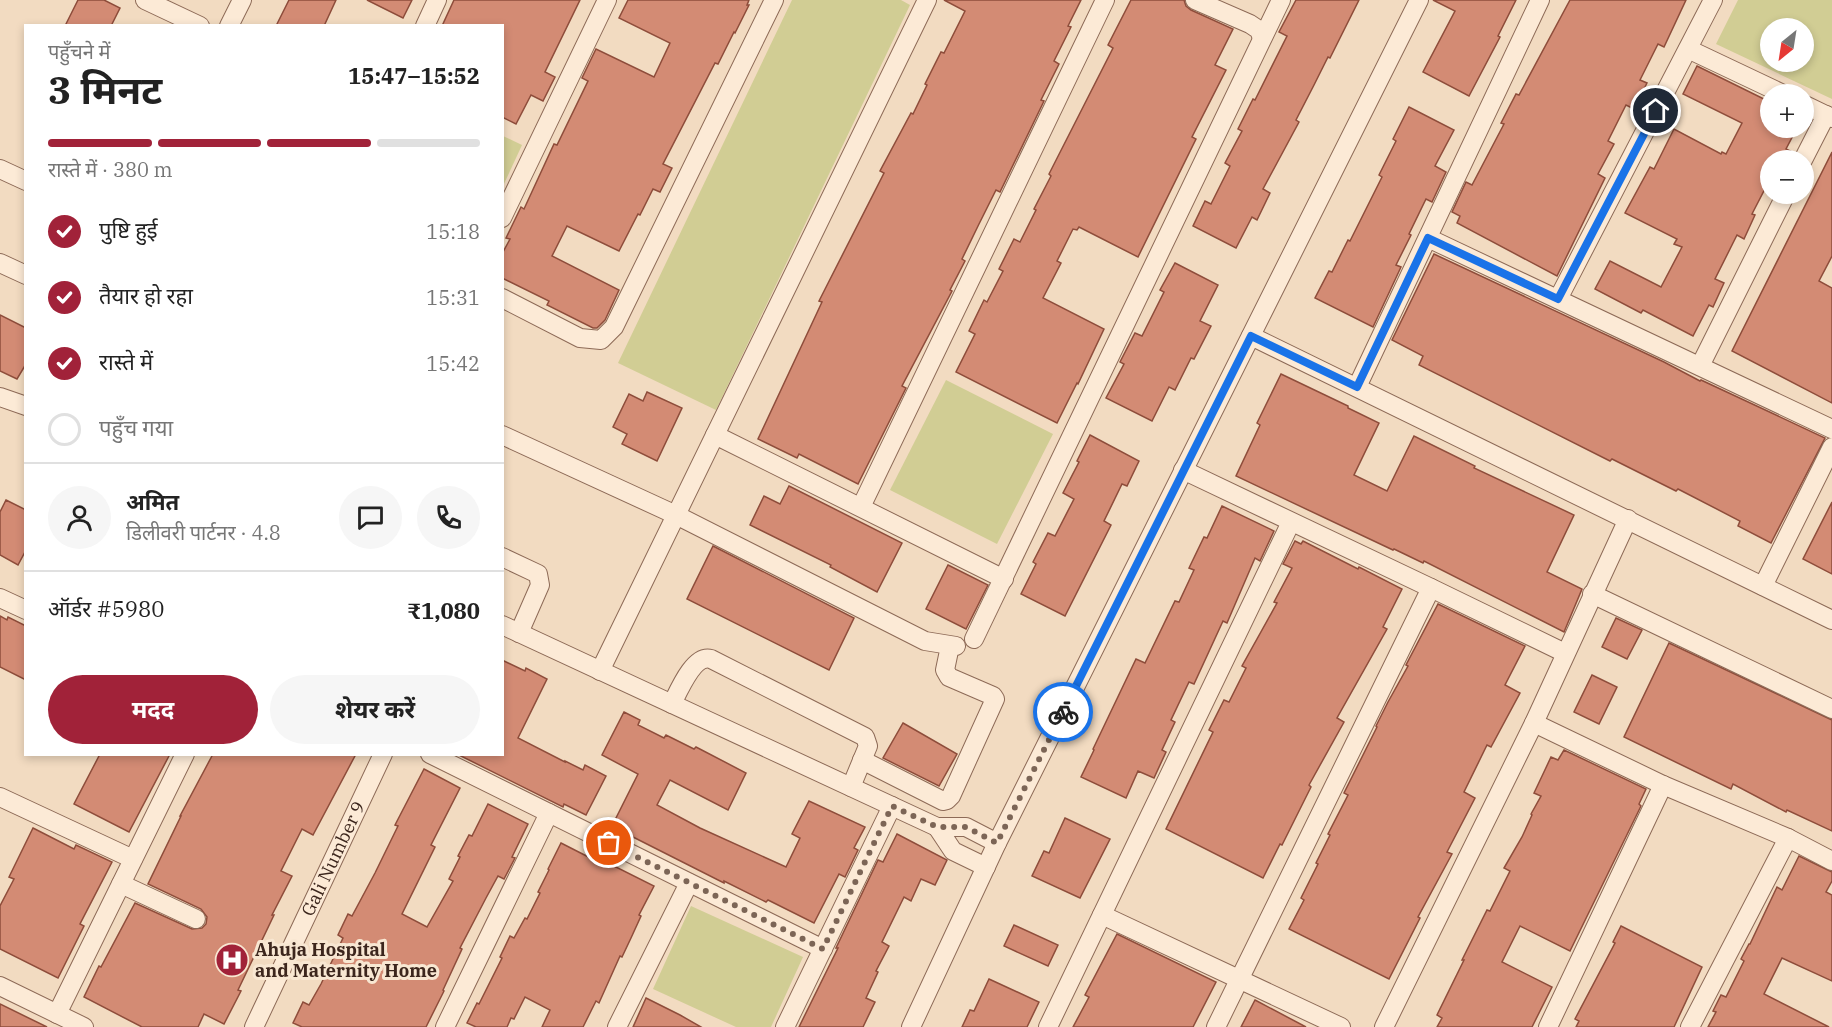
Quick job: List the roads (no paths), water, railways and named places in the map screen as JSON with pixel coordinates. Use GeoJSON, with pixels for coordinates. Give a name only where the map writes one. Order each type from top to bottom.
{"type":"FeatureCollection","features":[{"type":"Feature","properties":{"kind":"street"},"geometry":{"type":"LineString","coordinates":[[145,0],[196,24]]}},
{"type":"Feature","properties":{"kind":"street"},"geometry":{"type":"LineString","coordinates":[[230,24],[242,0]]}},
{"type":"Feature","properties":{"kind":"street"},"geometry":{"type":"LineString","coordinates":[[426,24],[437,0]]}},
{"type":"Feature","properties":{"kind":"street"},"geometry":{"type":"LineString","coordinates":[[504,214],[607,0]]}},
{"type":"Feature","properties":{"kind":"street"},"geometry":{"type":"LineString","coordinates":[[504,299],[580,338],[601,340],[608,335],[620,317],[774,0]]}},
{"type":"Feature","properties":{"kind":"street"},"geometry":{"type":"LineString","coordinates":[[600,670],[927,0]]}},
{"type":"Feature","properties":{"kind":"street"},"geometry":{"type":"LineString","coordinates":[[861,507],[1105,0]]}},
{"type":"Feature","properties":{"kind":"street"},"geometry":{"type":"LineString","coordinates":[[1196,0],[1250,24],[1259,30],[1262,38]]}},
{"type":"Feature","properties":{"kind":"street"},"geometry":{"type":"LineString","coordinates":[[974,639],[1281,0]]}},
{"type":"Feature","properties":{"kind":"street"},"geometry":{"type":"LineString","coordinates":[[911,1027],[997,843],[1419,0]]}},
{"type":"Feature","properties":{"kind":"street"},"geometry":{"type":"LineString","coordinates":[[1357,387],[1540,0]]}},
{"type":"Feature","properties":{"kind":"street"},"geometry":{"type":"LineString","coordinates":[[1558,299],[1713,0]]}},
{"type":"Feature","properties":{"kind":"street"},"geometry":{"type":"LineString","coordinates":[[1688,49],[1763,84]]}},
{"type":"Feature","properties":{"kind":"street"},"geometry":{"type":"LineString","coordinates":[[1809,150],[1829,116],[1814,109]]}},
{"type":"Feature","properties":{"kind":"street"},"geometry":{"type":"LineString","coordinates":[[0,169],[24,180]]}},
{"type":"Feature","properties":{"kind":"street"},"geometry":{"type":"LineString","coordinates":[[1700,366],[1781,204]]}},
{"type":"Feature","properties":{"kind":"street"},"geometry":{"type":"LineString","coordinates":[[1428,238],[1832,429]]}},
{"type":"Feature","properties":{"kind":"street"},"geometry":{"type":"LineString","coordinates":[[0,263],[24,274]]}},
{"type":"Feature","properties":{"kind":"street"},"geometry":{"type":"LineString","coordinates":[[1251,336],[1832,620]]}},
{"type":"Feature","properties":{"kind":"street"},"geometry":{"type":"LineString","coordinates":[[0,398],[24,405]]}},
{"type":"Feature","properties":{"kind":"street"},"geometry":{"type":"LineString","coordinates":[[715,435],[1004,579]]}},
{"type":"Feature","properties":{"kind":"street"},"geometry":{"type":"LineString","coordinates":[[504,436],[676,515],[926,641],[953,646],[945,670],[949,677],[993,696],[995,699],[951,796],[947,800],[943,801],[862,760]]}},
{"type":"Feature","properties":{"kind":"street"},"geometry":{"type":"LineString","coordinates":[[1763,586],[1832,447]]}},
{"type":"Feature","properties":{"kind":"street"},"geometry":{"type":"LineString","coordinates":[[1183,470],[1565,653]]}},
{"type":"Feature","properties":{"kind":"street"},"geometry":{"type":"LineString","coordinates":[[1384,1027],[1534,723],[1628,519]]}},
{"type":"Feature","properties":{"kind":"street"},"geometry":{"type":"LineString","coordinates":[[1047,1027],[1291,522]]}},
{"type":"Feature","properties":{"kind":"street"},"geometry":{"type":"LineString","coordinates":[[504,558],[538,574],[540,585],[511,629],[937,827],[966,827],[997,843]]}},
{"type":"Feature","properties":{"kind":"street"},"geometry":{"type":"LineString","coordinates":[[1216,1027],[1431,588]]}},
{"type":"Feature","properties":{"kind":"street"},"geometry":{"type":"LineString","coordinates":[[1592,594],[1832,709]]}},
{"type":"Feature","properties":{"kind":"street"},"geometry":{"type":"LineString","coordinates":[[0,598],[24,609]]}},
{"type":"Feature","properties":{"kind":"street"},"geometry":{"type":"LineString","coordinates":[[672,704],[692,668],[706,657],[711,659],[865,737],[868,746],[851,787]]}},
{"type":"Feature","properties":{"kind":"street"},"geometry":{"type":"LineString","coordinates":[[1534,723],[1663,785],[1788,838],[1832,861]]}},
{"type":"Feature","properties":{"kind":"street"},"geometry":{"type":"LineString","coordinates":[[57,1014],[184,756]]}},
{"type":"Feature","properties":{"kind":"street","name":"Gali Number 9"},"geometry":{"type":"LineString","coordinates":[[254,1027],[382,756]]}},
{"type":"Feature","properties":{"kind":"street"},"geometry":{"type":"LineString","coordinates":[[434,756],[823,949]]}},
{"type":"Feature","properties":{"kind":"street"},"geometry":{"type":"LineString","coordinates":[[1548,1027],[1663,785]]}},
{"type":"Feature","properties":{"kind":"street"},"geometry":{"type":"LineString","coordinates":[[0,796],[133,860]]}},
{"type":"Feature","properties":{"kind":"street"},"geometry":{"type":"LineString","coordinates":[[785,1027],[892,806]]}},
{"type":"Feature","properties":{"kind":"street"},"geometry":{"type":"LineString","coordinates":[[445,1027],[549,813]]}},
{"type":"Feature","properties":{"kind":"street"},"geometry":{"type":"LineString","coordinates":[[937,827],[954,851],[986,867]]}},
{"type":"Feature","properties":{"kind":"street"},"geometry":{"type":"LineString","coordinates":[[1690,1027],[1788,838]]}},
{"type":"Feature","properties":{"kind":"street"},"geometry":{"type":"LineString","coordinates":[[617,1027],[689,883]]}},
{"type":"Feature","properties":{"kind":"street"},"geometry":{"type":"LineString","coordinates":[[121,884],[196,919]]}},
{"type":"Feature","properties":{"kind":"street"},"geometry":{"type":"LineString","coordinates":[[1102,915],[1341,1027]]}},
{"type":"Feature","properties":{"kind":"street"},"geometry":{"type":"LineString","coordinates":[[0,986],[84,1027]]}},
{"type":"Feature","properties":{"kind":"place","name":"Ahuja Hospital and Maternity Home"},"geometry":{"type":"Point","coordinates":[232,960]}}]}
